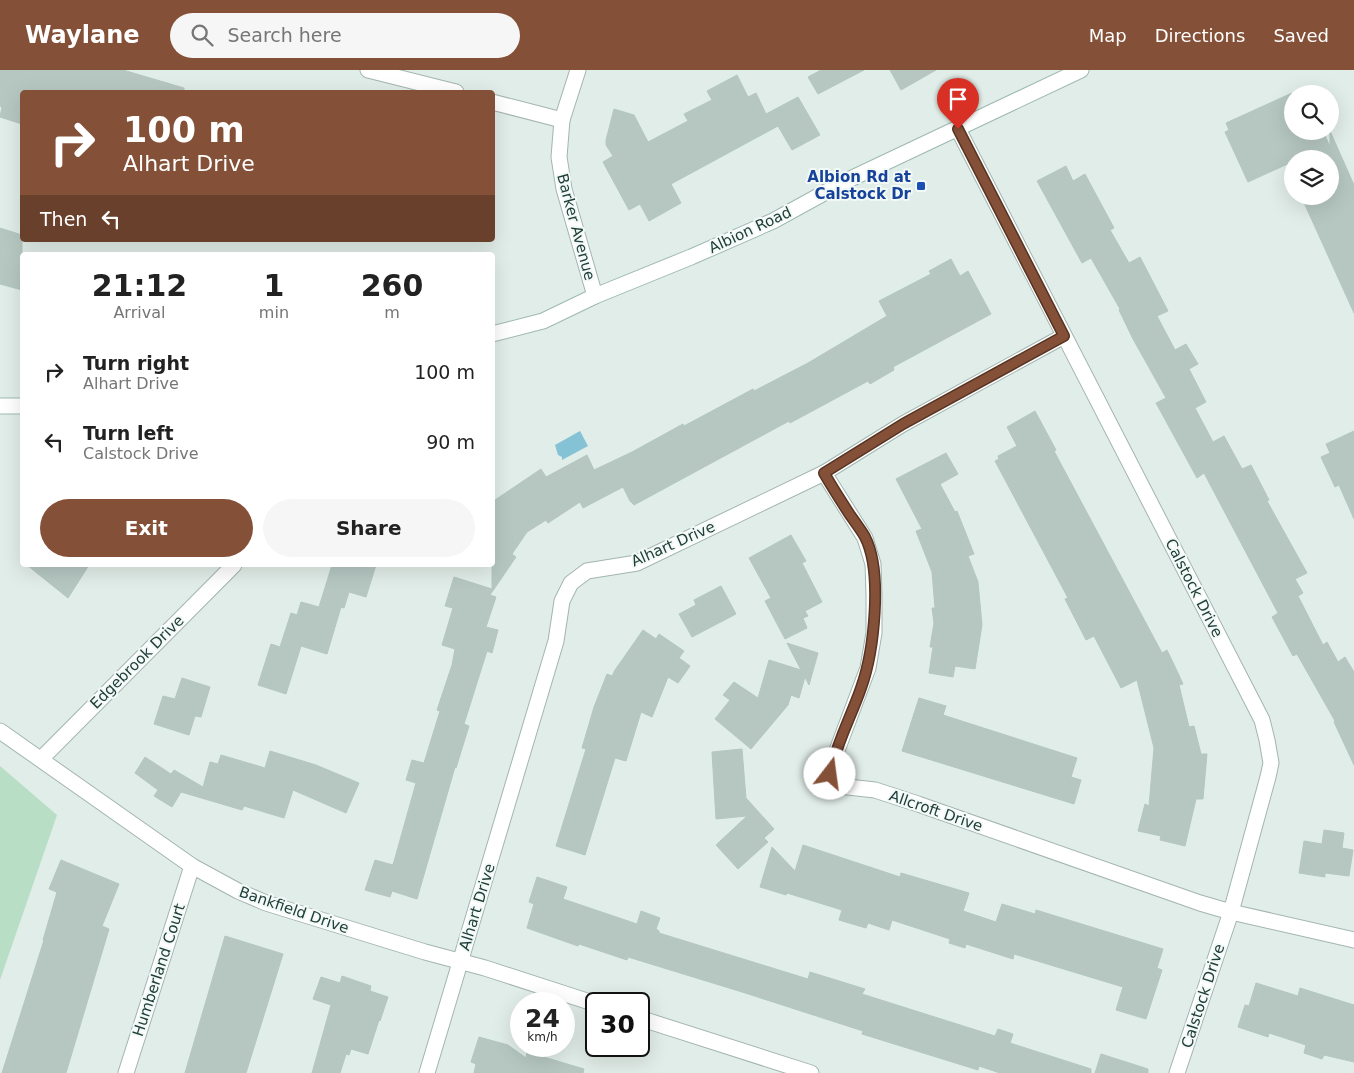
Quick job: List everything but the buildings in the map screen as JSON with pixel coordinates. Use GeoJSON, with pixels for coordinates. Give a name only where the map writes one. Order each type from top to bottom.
{"type":"FeatureCollection","features":[{"type":"Feature","properties":{"kind":"street"},"geometry":{"type":"LineString","coordinates":[[368,70],[448,90]]}},
{"type":"Feature","properties":{"kind":"street","name":"Barker Avenue"},"geometry":{"type":"LineString","coordinates":[[578,70],[562,120],[559,157],[564,189],[595,296]]}},
{"type":"Feature","properties":{"kind":"street","name":"Albion Road"},"geometry":{"type":"LineString","coordinates":[[495,333],[543,321],[595,296],[774,221],[846,181],[1081,70]]}},
{"type":"Feature","properties":{"kind":"street"},"geometry":{"type":"LineString","coordinates":[[495,103],[562,120]]}},
{"type":"Feature","properties":{"kind":"street","name":"Calstock Drive"},"geometry":{"type":"LineString","coordinates":[[958,129],[1262,720],[1267,740],[1271,763],[1268,777],[1230,912],[1178,1073]]}},
{"type":"Feature","properties":{"kind":"street","name":"Alhart Drive"},"geometry":{"type":"LineString","coordinates":[[427,1073],[556,641],[562,601],[571,583],[587,571],[637,563],[824,473],[903,424],[1064,336]]}},
{"type":"Feature","properties":{"kind":"street"},"geometry":{"type":"LineString","coordinates":[[0,406],[20,406]]}},
{"type":"Feature","properties":{"kind":"street","name":"Allcroft Drive"},"geometry":{"type":"LineString","coordinates":[[824,473],[865,538],[873,564],[874,580],[874,633],[868,668],[833,761],[830,774],[834,782],[839,786],[875,790],[918,804],[1230,912],[1354,940]]}},
{"type":"Feature","properties":{"kind":"street","name":"Edgebrook Drive"},"geometry":{"type":"LineString","coordinates":[[41,759],[232,567]]}},
{"type":"Feature","properties":{"kind":"street","name":"Bankfield Drive"},"geometry":{"type":"LineString","coordinates":[[0,731],[192,866],[220,883],[266,904],[461,961],[585,1000]]}},
{"type":"Feature","properties":{"kind":"street","name":"Humberland Court"},"geometry":{"type":"LineString","coordinates":[[126,1073],[192,866]]}},
{"type":"Feature","properties":{"kind":"street"},"geometry":{"type":"LineString","coordinates":[[650,1022],[811,1073]]}},
{"type":"Feature","properties":{"kind":"green space"},"geometry":{"type":"Polygon","coordinates":[[[0,766],[57,815],[0,980],[0,766]]]}},
{"type":"Feature","properties":{"kind":"water"},"geometry":{"type":"Polygon","coordinates":[[[580,431],[588,446],[562,460],[562,457],[558,455],[555,445],[580,431]]]}},
{"type":"Feature","properties":{"kind":"place","name":"Albion Rd at Calstock Dr"},"geometry":{"type":"Point","coordinates":[921,186]}},
{"type":"Feature","properties":{"kind":"route"},"geometry":{"type":"LineString","coordinates":[[830,774],[838,743],[868,668],[874,633],[874,595],[873,564],[865,538],[824,473],[903,424],[1064,336],[958,129]]}}]}
